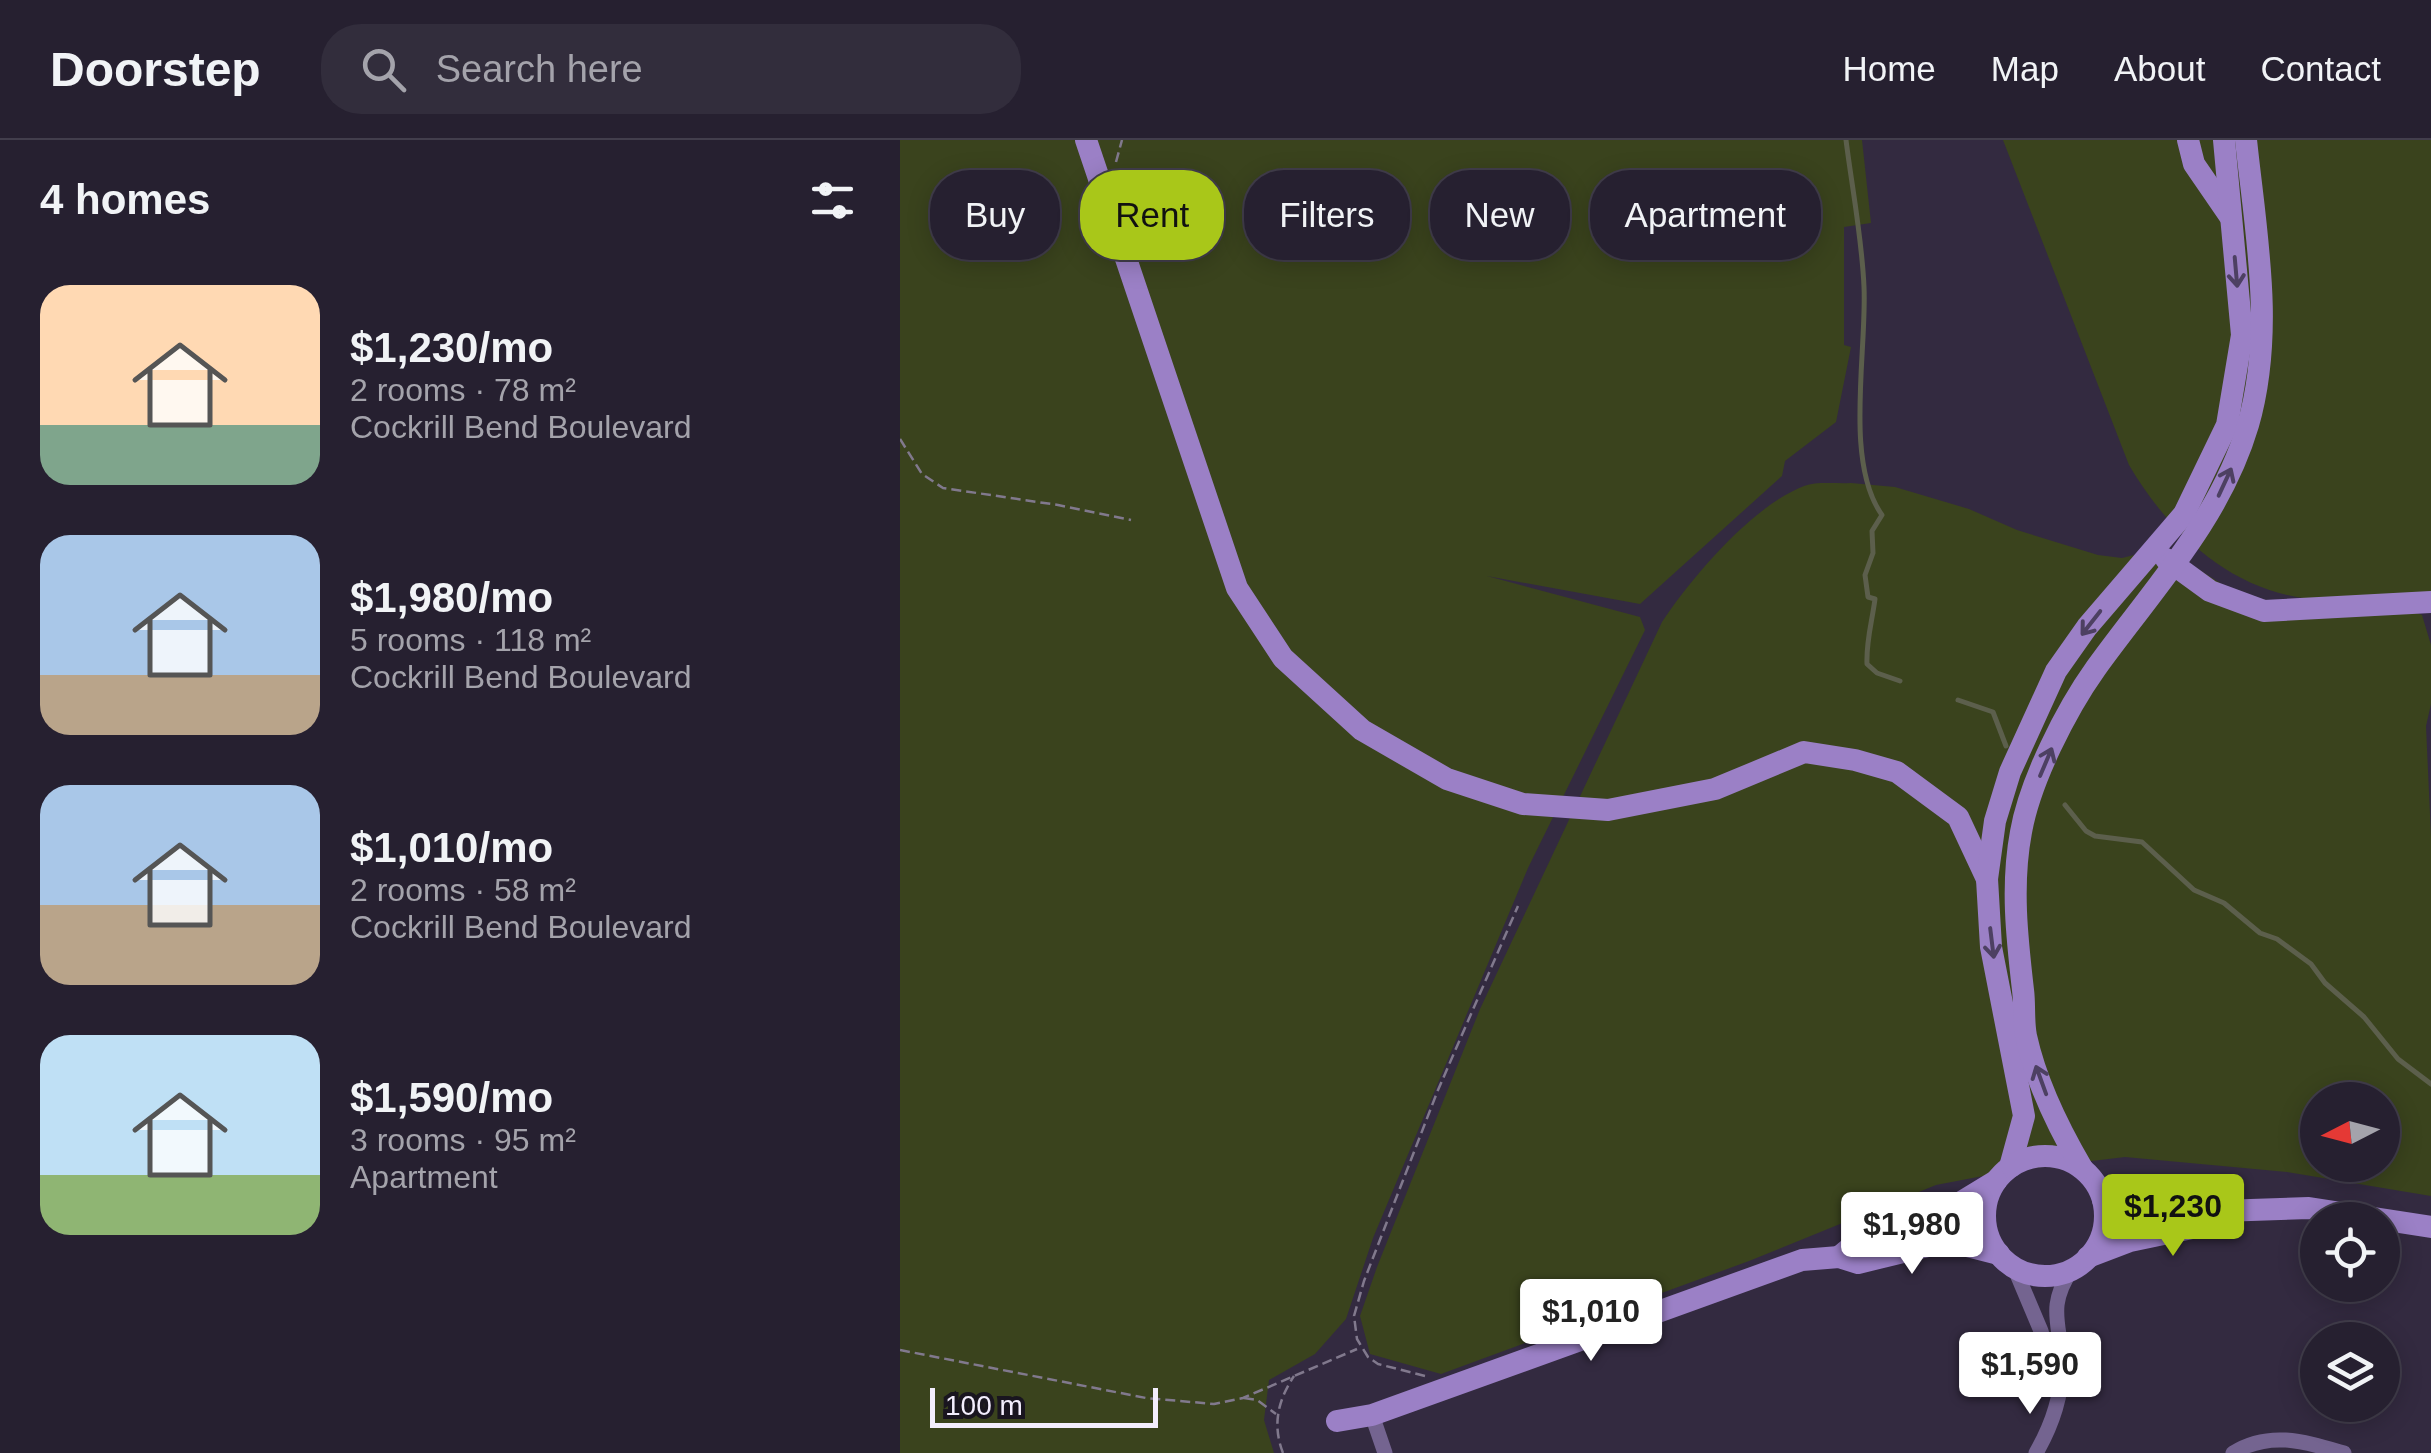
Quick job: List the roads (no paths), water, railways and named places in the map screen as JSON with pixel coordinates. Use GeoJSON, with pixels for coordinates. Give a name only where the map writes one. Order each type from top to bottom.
{"type":"FeatureCollection","features":[{"type":"Feature","properties":{"kind":"street"},"geometry":{"type":"LineString","coordinates":[[1086,140],[1237,588],[1282,658],[1362,730],[1447,779],[1523,804],[1608,810],[1715,789],[1804,752],[1855,760],[1897,772],[1958,818],[1987,879]]}},
{"type":"Feature","properties":{"kind":"street"},"geometry":{"type":"LineString","coordinates":[[2188,140],[2194,164],[2231,217]]}},
{"type":"Feature","properties":{"kind":"street"},"geometry":{"type":"LineString","coordinates":[[2036,1453],[2051,1426],[2062,1367],[2056,1321],[2059,1288],[2100,1240],[2105,1220],[2103,1200],[2082,1168],[2017,1034],[1992,948],[1987,879],[1995,822],[2010,772],[2056,672],[2087,627],[2184,514],[2227,425],[2242,336],[2224,140]]}},
{"type":"Feature","properties":{"kind":"street"},"geometry":{"type":"LineString","coordinates":[[2058,1395],[2041,1331],[2006,1260],[1988,1236],[1985,1216],[1988,1197],[2003,1173],[2024,1116],[2017,1034],[2016,876],[2021,829],[2057,736],[2093,672],[2176,566],[2224,487],[2248,425],[2262,352],[2264,310],[2246,140]]}},
{"type":"Feature","properties":{"kind":"street"},"geometry":{"type":"LineString","coordinates":[[2155,550],[2210,591],[2264,611],[2431,602]]}},
{"type":"Feature","properties":{"kind":"street"},"geometry":{"type":"LineString","coordinates":[[1958,818],[2021,829]]}},
{"type":"Feature","properties":{"kind":"street"},"geometry":{"type":"LineString","coordinates":[[1839,1257],[1852,1247],[1927,1224],[2027,1158],[2046,1155],[2082,1168]]}},
{"type":"Feature","properties":{"kind":"street"},"geometry":{"type":"LineString","coordinates":[[2103,1200],[2155,1213],[2206,1205],[2221,1211],[2309,1208],[2431,1227]]}},
{"type":"Feature","properties":{"kind":"street"},"geometry":{"type":"LineString","coordinates":[[1338,1420],[1372,1415],[1802,1260],[1839,1257],[1858,1263],[1948,1241],[2043,1275],[2130,1241],[2211,1224],[2221,1211]]}},
{"type":"Feature","properties":{"kind":"street"},"geometry":{"type":"LineString","coordinates":[[1372,1415],[1385,1453]]}},
{"type":"Feature","properties":{"kind":"street"},"geometry":{"type":"LineString","coordinates":[[2233,1453],[2244,1446],[2293,1438],[2344,1453]]}},
{"type":"Feature","properties":{"kind":"waterway"},"geometry":{"type":"LineString","coordinates":[[1846,140],[1864,287],[1860,437],[1870,493],[1882,515],[1872,531],[1873,553],[1865,575],[1868,597],[1875,599],[1867,664],[1877,673],[1900,681]]}},
{"type":"Feature","properties":{"kind":"waterway"},"geometry":{"type":"LineString","coordinates":[[1958,700],[1993,712],[2006,746]]}},
{"type":"Feature","properties":{"kind":"waterway"},"geometry":{"type":"LineString","coordinates":[[2065,805],[2095,836],[2142,842],[2194,890],[2224,903],[2260,933],[2277,939],[2311,964],[2325,983],[2364,1017],[2398,1059],[2431,1084]]}}]}
